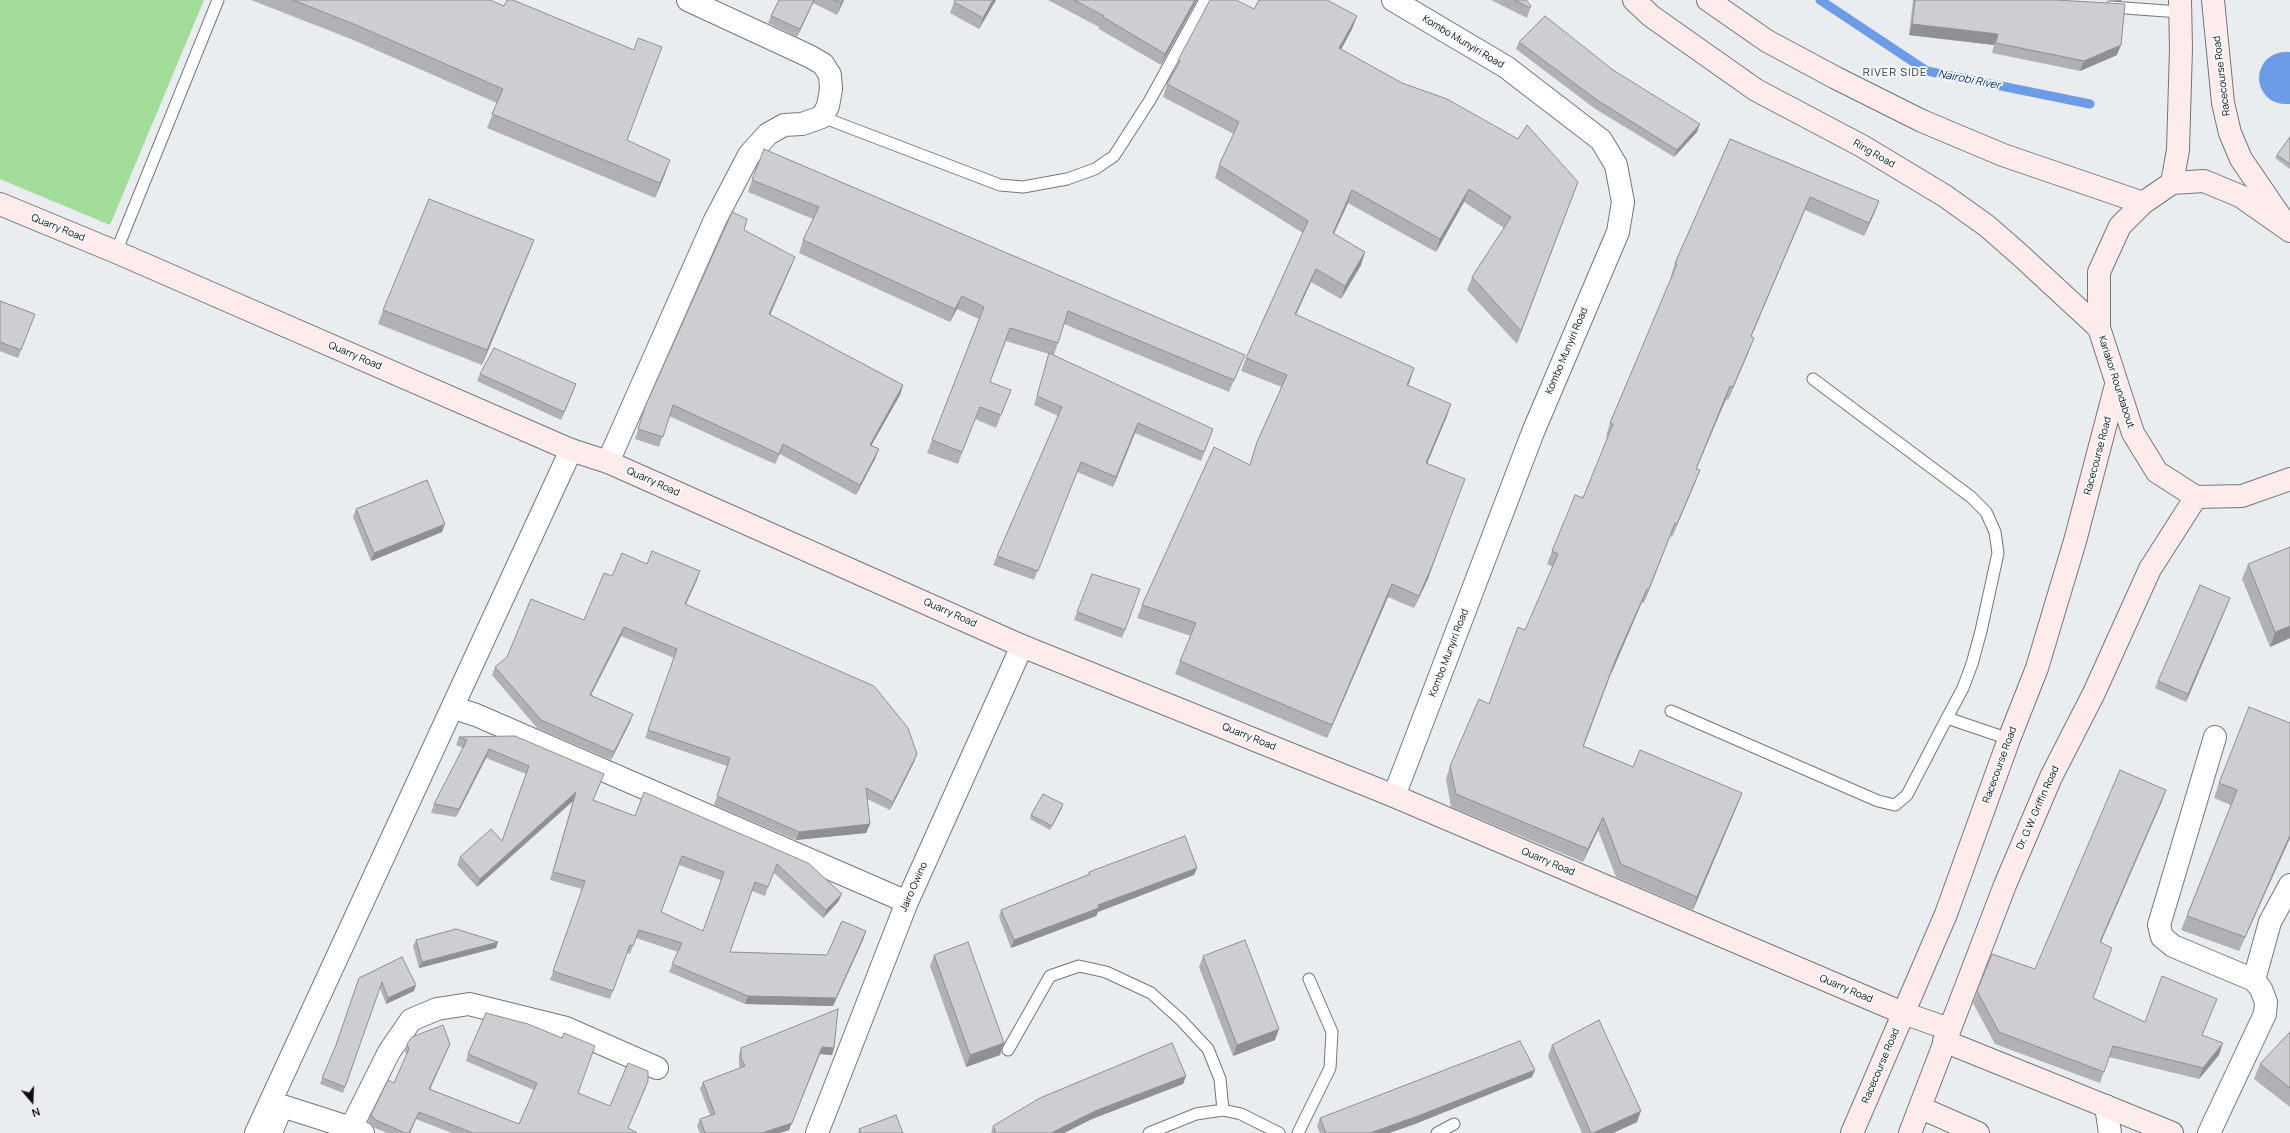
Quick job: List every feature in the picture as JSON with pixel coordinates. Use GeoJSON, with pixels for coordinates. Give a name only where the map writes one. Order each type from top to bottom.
{"type":"FeatureCollection","features":[{"type":"Feature","properties":{"kind":"main road","name":"Ring Road"},"geometry":{"type":"LineString","coordinates":[[1634,0],[1651,16],[1756,90],[1862,146],[1945,196],[1987,226],[2099,328]]}},
{"type":"Feature","properties":{"kind":"main road"},"geometry":{"type":"LineString","coordinates":[[1708,0],[1767,41],[1836,78],[1922,121],[2003,155],[2143,203]]}},
{"type":"Feature","properties":{"kind":"main road","name":"Racecourse Road"},"geometry":{"type":"LineString","coordinates":[[2213,0],[2223,103],[2230,133],[2241,159],[2290,230]]}},
{"type":"Feature","properties":{"kind":"main road"},"geometry":{"type":"LineString","coordinates":[[2180,6],[2178,150],[2172,183],[2204,181],[2240,196],[2290,230]]}},
{"type":"Feature","properties":{"kind":"main road","name":"Kariakor Roundabout"},"geometry":{"type":"LineString","coordinates":[[2172,183],[2143,203],[2120,226],[2099,272],[2099,328],[2116,385],[2133,433],[2157,472],[2196,496]]}},
{"type":"Feature","properties":{"kind":"main road","name":"Quarry Road"},"geometry":{"type":"LineString","coordinates":[[0,204],[116,252],[572,450],[608,462],[1022,646],[1394,796],[1903,1013],[1946,1035]]}},
{"type":"Feature","properties":{"kind":"main road","name":"Racecourse Road"},"geometry":{"type":"LineString","coordinates":[[1852,1133],[1946,914],[2009,739],[2037,668],[2075,541],[2116,385]]}},
{"type":"Feature","properties":{"kind":"main road"},"geometry":{"type":"LineString","coordinates":[[2196,496],[2242,496],[2290,479]]}},
{"type":"Feature","properties":{"kind":"main road","name":"Dr. G.W. Griffin Road"},"geometry":{"type":"LineString","coordinates":[[1910,1133],[1921,1108],[1946,1035],[2005,885],[2051,777],[2094,693],[2150,570],[2196,496]]}},
{"type":"Feature","properties":{"kind":"main road"},"geometry":{"type":"LineString","coordinates":[[1946,1035],[2106,1106],[2172,1133]]}},
{"type":"Feature","properties":{"kind":"main road"},"geometry":{"type":"LineString","coordinates":[[1921,1108],[1978,1133]]}},
{"type":"Feature","properties":{"kind":"street"},"geometry":{"type":"LineString","coordinates":[[608,462],[715,220],[749,155],[768,134],[784,125],[802,124],[822,117],[828,106],[831,89],[830,75],[823,64],[809,56],[688,0]]}},
{"type":"Feature","properties":{"kind":"street","name":"Kombo Munyiri Road"},"geometry":{"type":"LineString","coordinates":[[1393,0],[1506,68],[1600,140],[1616,165],[1623,202],[1618,232],[1533,432],[1394,796]]}},
{"type":"Feature","properties":{"kind":"street"},"geometry":{"type":"LineString","coordinates":[[256,1133],[454,708],[572,450]]}},
{"type":"Feature","properties":{"kind":"street","name":"Jairo Owino"},"geometry":{"type":"LineString","coordinates":[[817,1133],[907,902],[1022,646]]}},
{"type":"Feature","properties":{"kind":"street"},"geometry":{"type":"LineString","coordinates":[[454,708],[476,715],[907,902]]}},
{"type":"Feature","properties":{"kind":"street"},"geometry":{"type":"LineString","coordinates":[[2209,1133],[2265,1014],[2266,1002],[2261,989],[2254,980],[2173,946],[2162,937],[2159,925],[2215,737]]}},
{"type":"Feature","properties":{"kind":"street"},"geometry":{"type":"LineString","coordinates":[[2254,980],[2270,922],[2290,885]]}},
{"type":"Feature","properties":{"kind":"street"},"geometry":{"type":"LineString","coordinates":[[271,1133],[282,1106],[357,1131],[389,1052],[411,1020],[437,1009],[469,1004],[566,1028],[657,1068]]}},
{"type":"Feature","properties":{"kind":"street"},"geometry":{"type":"LineString","coordinates":[[2106,1106],[2110,1133]]}},
{"type":"Feature","properties":{"kind":"lane"},"geometry":{"type":"LineString","coordinates":[[116,252],[218,0]]}},
{"type":"Feature","properties":{"kind":"lane"},"geometry":{"type":"LineString","coordinates":[[822,117],[1000,185],[1023,187],[1067,179],[1095,169],[1114,156],[1150,100],[1205,0]]}},
{"type":"Feature","properties":{"kind":"lane"},"geometry":{"type":"LineString","coordinates":[[2103,7],[2180,6]]}},
{"type":"Feature","properties":{"kind":"lane"},"geometry":{"type":"LineString","coordinates":[[1671,711],[1878,801],[1895,805],[1907,795],[1963,688],[1982,631],[1998,553],[1995,532],[1986,512],[1971,497],[1813,380]]}},
{"type":"Feature","properties":{"kind":"lane"},"geometry":{"type":"LineString","coordinates":[[1947,718],[2009,739]]}},
{"type":"Feature","properties":{"kind":"lane"},"geometry":{"type":"LineString","coordinates":[[1008,1050],[1050,976],[1079,966],[1106,972],[1151,993],[1181,1020],[1208,1049],[1220,1080],[1223,1110]]}},
{"type":"Feature","properties":{"kind":"lane"},"geometry":{"type":"LineString","coordinates":[[1298,1133],[1330,1068],[1332,1032],[1309,979]]}},
{"type":"Feature","properties":{"kind":"lane"},"geometry":{"type":"LineString","coordinates":[[1149,1133],[1196,1114],[1223,1110],[1241,1114],[1280,1133]]}},
{"type":"Feature","properties":{"kind":"lane"},"geometry":{"type":"LineString","coordinates":[[1437,1133],[1454,1124]]}},
{"type":"Feature","properties":{"kind":"green space"},"geometry":{"type":"Polygon","coordinates":[[[0,0],[204,0],[110,225],[0,179],[0,0]]]}},
{"type":"Feature","properties":{"kind":"building"},"geometry":{"type":"Polygon","coordinates":[[[293,0],[490,0],[504,6],[507,0],[513,0],[634,50],[638,38],[662,47],[627,140],[670,160],[660,183],[492,114],[503,89],[356,25],[293,0]]]}},
{"type":"Feature","properties":{"kind":"building"},"geometry":{"type":"Polygon","coordinates":[[[779,0],[814,0],[800,29],[771,16],[779,0]]]}},
{"type":"Feature","properties":{"kind":"building"},"geometry":{"type":"Polygon","coordinates":[[[834,0],[843,0],[841,3],[834,0]]]}},
{"type":"Feature","properties":{"kind":"building"},"geometry":{"type":"Polygon","coordinates":[[[955,0],[993,0],[983,18],[954,2],[955,0]]]}},
{"type":"Feature","properties":{"kind":"building"},"geometry":{"type":"Polygon","coordinates":[[[1074,0],[1195,0],[1165,54],[1103,17],[1104,16],[1074,0]]]}},
{"type":"Feature","properties":{"kind":"building"},"geometry":{"type":"Polygon","coordinates":[[[1210,0],[1236,0],[1254,9],[1259,0],[1327,0],[1357,16],[1339,48],[1402,83],[1447,99],[1518,139],[1527,125],[1578,182],[1521,331],[1472,277],[1511,217],[1469,189],[1440,239],[1352,190],[1333,233],[1365,252],[1345,286],[1316,269],[1295,314],[1414,368],[1407,385],[1451,404],[1426,463],[1465,479],[1419,596],[1392,584],[1332,725],[1180,661],[1196,623],[1142,605],[1214,447],[1250,465],[1257,442],[1287,375],[1246,358],[1308,221],[1219,165],[1239,122],[1167,84],[1210,0]]]}},
{"type":"Feature","properties":{"kind":"building"},"geometry":{"type":"Polygon","coordinates":[[[1515,0],[1526,0],[1531,6],[1530,8],[1515,0]]]}},
{"type":"Feature","properties":{"kind":"building"},"geometry":{"type":"Polygon","coordinates":[[[1915,0],[2056,0],[2125,4],[2121,45],[2084,61],[1996,43],[1998,34],[1912,24],[1915,0]]]}},
{"type":"Feature","properties":{"kind":"building"},"geometry":{"type":"Polygon","coordinates":[[[1545,16],[1613,70],[1700,124],[1677,150],[1597,100],[1519,42],[1545,16]]]}},
{"type":"Feature","properties":{"kind":"building"},"geometry":{"type":"Polygon","coordinates":[[[2290,137],[2290,164],[2277,155],[2290,137]]]}},
{"type":"Feature","properties":{"kind":"building"},"geometry":{"type":"Polygon","coordinates":[[[1730,139],[1879,201],[1869,223],[1810,197],[1751,336],[1754,338],[1733,387],[1730,386],[1696,469],[1700,470],[1677,524],[1675,523],[1649,589],[1647,589],[1615,661],[1583,746],[1633,767],[1640,750],[1742,793],[1697,897],[1621,864],[1603,817],[1588,849],[1456,794],[1450,766],[1479,699],[1489,704],[1518,627],[1525,630],[1558,554],[1552,551],[1575,495],[1583,498],[1613,424],[1610,423],[1677,264],[1675,263],[1730,139]]]}},
{"type":"Feature","properties":{"kind":"building"},"geometry":{"type":"Polygon","coordinates":[[[764,149],[1245,355],[1234,380],[1068,311],[1058,343],[1010,328],[990,382],[1011,390],[1001,415],[980,407],[962,452],[932,440],[984,307],[962,296],[955,309],[803,240],[819,207],[752,180],[764,149]]]}},
{"type":"Feature","properties":{"kind":"building"},"geometry":{"type":"Polygon","coordinates":[[[429,199],[534,240],[487,350],[383,310],[429,199]]]}},
{"type":"Feature","properties":{"kind":"building"},"geometry":{"type":"Polygon","coordinates":[[[732,212],[747,219],[744,230],[795,257],[769,314],[903,385],[870,445],[879,449],[860,485],[783,444],[779,454],[673,405],[663,437],[638,429],[645,407],[732,212]]]}},
{"type":"Feature","properties":{"kind":"building"},"geometry":{"type":"Polygon","coordinates":[[[0,301],[35,314],[21,350],[0,342],[0,301]]]}},
{"type":"Feature","properties":{"kind":"building"},"geometry":{"type":"Polygon","coordinates":[[[494,348],[576,384],[564,412],[480,374],[494,348]]]}},
{"type":"Feature","properties":{"kind":"building"},"geometry":{"type":"Polygon","coordinates":[[[1049,353],[1213,429],[1204,452],[1138,423],[1116,477],[1081,462],[1038,571],[997,556],[1062,407],[1037,396],[1049,353]]]}},
{"type":"Feature","properties":{"kind":"building"},"geometry":{"type":"Polygon","coordinates":[[[427,480],[445,524],[374,553],[356,509],[427,480]]]}},
{"type":"Feature","properties":{"kind":"building"},"geometry":{"type":"Polygon","coordinates":[[[2290,547],[2290,626],[2275,632],[2248,564],[2290,547]]]}},
{"type":"Feature","properties":{"kind":"building"},"geometry":{"type":"Polygon","coordinates":[[[652,551],[700,571],[685,604],[874,686],[908,728],[917,754],[893,802],[866,788],[870,824],[799,832],[717,796],[730,758],[648,730],[677,649],[624,627],[590,695],[633,714],[614,752],[541,720],[495,667],[507,657],[531,599],[584,620],[604,573],[612,576],[622,553],[647,564],[652,551]]]}},
{"type":"Feature","properties":{"kind":"building"},"geometry":{"type":"Polygon","coordinates":[[[1092,574],[1140,589],[1125,630],[1077,612],[1092,574]]]}},
{"type":"Feature","properties":{"kind":"building"},"geometry":{"type":"Polygon","coordinates":[[[2200,585],[2230,598],[2188,694],[2158,681],[2200,585]]]}},
{"type":"Feature","properties":{"kind":"building"},"geometry":{"type":"Polygon","coordinates":[[[2249,707],[2290,723],[2290,835],[2245,937],[2187,916],[2237,790],[2219,783],[2249,707]]]}},
{"type":"Feature","properties":{"kind":"building"},"geometry":{"type":"Polygon","coordinates":[[[515,736],[604,774],[593,800],[635,816],[644,792],[808,863],[842,894],[826,910],[777,864],[768,887],[755,882],[730,952],[827,955],[842,921],[866,931],[836,998],[748,996],[672,964],[682,943],[639,930],[633,946],[630,945],[613,991],[553,971],[585,881],[553,872],[576,792],[480,879],[460,857],[491,829],[502,841],[529,766],[489,749],[459,809],[434,804],[467,740],[459,737],[515,736]],[[682,856],[661,912],[703,931],[724,872],[682,856]]]}},
{"type":"Feature","properties":{"kind":"building"},"geometry":{"type":"Polygon","coordinates":[[[2120,770],[2166,790],[2100,942],[2112,948],[2093,998],[2145,1022],[2162,976],[2217,999],[2202,1035],[2223,1043],[2203,1068],[2113,1046],[2104,1072],[1999,1032],[1977,991],[1992,954],[2035,969],[2120,770]]]}},
{"type":"Feature","properties":{"kind":"building"},"geometry":{"type":"Polygon","coordinates":[[[1043,794],[1063,804],[1052,826],[1031,815],[1043,794]]]}},
{"type":"Feature","properties":{"kind":"building"},"geometry":{"type":"Polygon","coordinates":[[[1185,836],[1197,868],[1098,905],[1099,908],[1014,940],[1001,910],[1090,874],[1089,872],[1185,836]]]}},
{"type":"Feature","properties":{"kind":"building"},"geometry":{"type":"Polygon","coordinates":[[[456,929],[498,942],[422,962],[416,940],[456,929]]]}},
{"type":"Feature","properties":{"kind":"building"},"geometry":{"type":"Polygon","coordinates":[[[1245,940],[1279,1029],[1237,1045],[1203,956],[1245,940]]]}},
{"type":"Feature","properties":{"kind":"building"},"geometry":{"type":"Polygon","coordinates":[[[968,942],[1004,1043],[970,1055],[934,955],[968,942]]]}},
{"type":"Feature","properties":{"kind":"building"},"geometry":{"type":"Polygon","coordinates":[[[402,957],[416,985],[388,998],[382,982],[345,1087],[322,1078],[336,1045],[359,978],[402,957]]]}},
{"type":"Feature","properties":{"kind":"building"},"geometry":{"type":"Polygon","coordinates":[[[838,1009],[834,1048],[822,1047],[792,1123],[762,1133],[705,1133],[700,1119],[715,1114],[703,1082],[745,1066],[741,1058],[741,1048],[838,1009]]]}},
{"type":"Feature","properties":{"kind":"building"},"geometry":{"type":"Polygon","coordinates":[[[486,1013],[528,1024],[562,1038],[564,1033],[595,1046],[578,1093],[610,1106],[628,1063],[648,1071],[648,1081],[628,1128],[637,1133],[473,1133],[419,1112],[409,1133],[405,1133],[376,1120],[371,1115],[388,1080],[394,1083],[409,1049],[407,1044],[412,1037],[443,1025],[450,1044],[429,1089],[519,1124],[537,1083],[468,1054],[486,1013]]]}},
{"type":"Feature","properties":{"kind":"building"},"geometry":{"type":"Polygon","coordinates":[[[1599,1020],[1641,1111],[1591,1133],[1552,1045],[1599,1020]]]}},
{"type":"Feature","properties":{"kind":"building"},"geometry":{"type":"Polygon","coordinates":[[[2290,1032],[2290,1088],[2260,1064],[2290,1032]]]}},
{"type":"Feature","properties":{"kind":"building"},"geometry":{"type":"Polygon","coordinates":[[[1520,1041],[1535,1070],[1418,1116],[1370,1133],[1326,1133],[1320,1118],[1520,1041]]]}},
{"type":"Feature","properties":{"kind":"building"},"geometry":{"type":"Polygon","coordinates":[[[1172,1043],[1186,1076],[1095,1111],[1051,1133],[996,1133],[993,1126],[1040,1098],[1172,1043]]]}},
{"type":"Feature","properties":{"kind":"building"},"geometry":{"type":"Polygon","coordinates":[[[896,1115],[903,1133],[861,1133],[859,1129],[896,1115]]]}},
{"type":"Feature","properties":{"kind":"waterway","name":"Nairobi River"},"geometry":{"type":"LineString","coordinates":[[1820,0],[1927,71],[2090,104]]}},
{"type":"Feature","properties":{"kind":"waterway","name":"Nairobi River"},"geometry":{"type":"LineString","coordinates":[[2285,78],[2290,78]]}},
{"type":"Feature","properties":{"kind":"district","name":"RIVER SIDE"},"geometry":{"type":"Point","coordinates":[1895,73]}}]}
